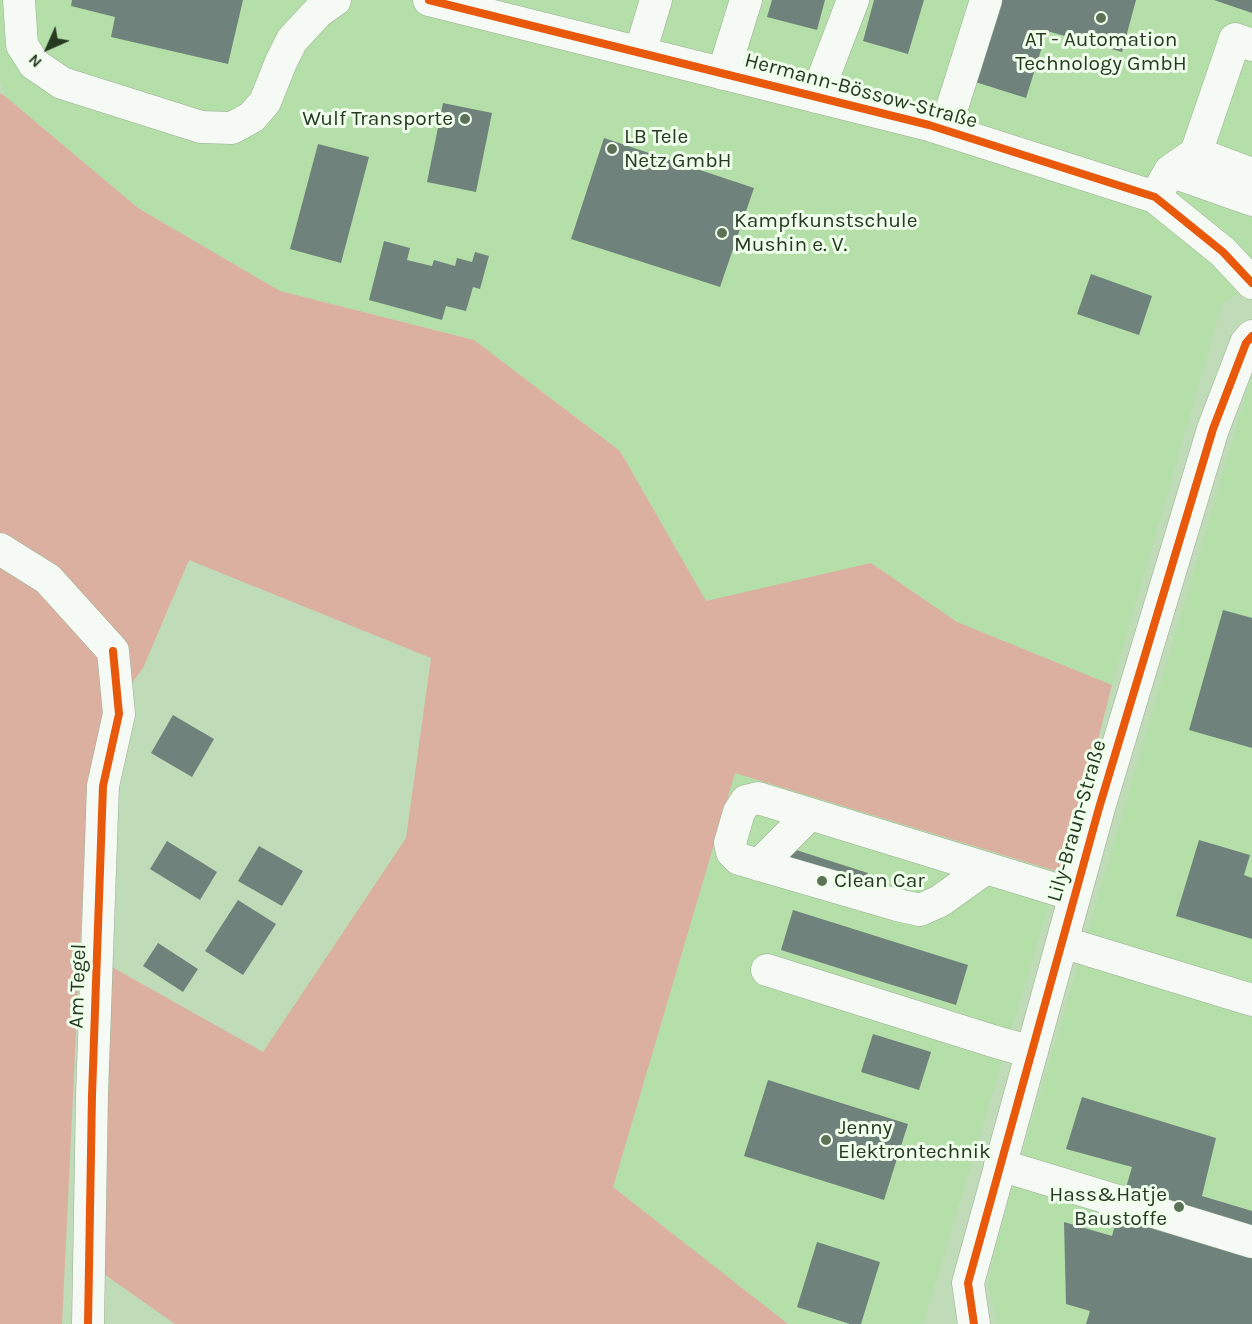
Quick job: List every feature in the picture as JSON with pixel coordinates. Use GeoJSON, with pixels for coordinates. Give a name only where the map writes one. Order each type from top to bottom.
{"type":"FeatureCollection","features":[{"type":"Feature","properties":{"kind":"street"},"geometry":{"type":"LineString","coordinates":[[19,0],[22,45],[34,64],[62,83],[201,127],[232,128],[252,117],[265,102],[292,40],[318,12],[335,0]]}},
{"type":"Feature","properties":{"kind":"street","name":"Hermann-Bössow-Straße"},"geometry":{"type":"LineString","coordinates":[[429,0],[466,4],[640,53],[1162,184],[1252,283]]}},
{"type":"Feature","properties":{"kind":"street"},"geometry":{"type":"LineString","coordinates":[[640,53],[656,0]]}},
{"type":"Feature","properties":{"kind":"street"},"geometry":{"type":"LineString","coordinates":[[723,74],[746,0]]}},
{"type":"Feature","properties":{"kind":"street"},"geometry":{"type":"LineString","coordinates":[[816,97],[853,0]]}},
{"type":"Feature","properties":{"kind":"street"},"geometry":{"type":"LineString","coordinates":[[945,130],[986,0]]}},
{"type":"Feature","properties":{"kind":"street"},"geometry":{"type":"LineString","coordinates":[[1162,184],[1196,153],[1235,39],[1252,45]]}},
{"type":"Feature","properties":{"kind":"street"},"geometry":{"type":"LineString","coordinates":[[1196,153],[1252,174]]}},
{"type":"Feature","properties":{"kind":"street"},"geometry":{"type":"LineString","coordinates":[[1162,184],[1252,200]]}},
{"type":"Feature","properties":{"kind":"street","name":"Lily-Braun-Straße"},"geometry":{"type":"LineString","coordinates":[[974,1324],[968,1283],[1098,808],[1213,429],[1246,343],[1252,336]]}},
{"type":"Feature","properties":{"kind":"street","name":"Am Tegel"},"geometry":{"type":"LineString","coordinates":[[0,549],[48,579],[113,651],[118,714],[103,786],[92,1095],[88,1324]]}},
{"type":"Feature","properties":{"kind":"street"},"geometry":{"type":"LineString","coordinates":[[986,868],[940,901],[920,910],[897,906],[738,859],[732,852],[730,843],[739,812],[746,801],[758,798],[1074,895]]}},
{"type":"Feature","properties":{"kind":"street"},"geometry":{"type":"LineString","coordinates":[[767,867],[810,814]]}},
{"type":"Feature","properties":{"kind":"street"},"geometry":{"type":"LineString","coordinates":[[1062,942],[1252,1000]]}},
{"type":"Feature","properties":{"kind":"street"},"geometry":{"type":"LineString","coordinates":[[767,970],[1032,1052]]}},
{"type":"Feature","properties":{"kind":"street"},"geometry":{"type":"LineString","coordinates":[[1000,1164],[1252,1242]]}},
{"type":"Feature","properties":{"kind":"shaded area"},"geometry":{"type":"Polygon","coordinates":[[[0,0],[1252,0],[1252,285],[1222,304],[1112,685],[957,622],[871,563],[706,602],[620,451],[474,340],[280,291],[138,208],[6,97],[0,81],[0,0]]]}},
{"type":"Feature","properties":{"kind":"shaded area"},"geometry":{"type":"Polygon","coordinates":[[[0,93],[138,208],[280,291],[474,340],[620,451],[706,601],[871,563],[957,622],[1112,685],[1092,763],[1059,872],[735,773],[613,1187],[788,1324],[175,1324],[101,1272],[112,967],[263,1052],[406,838],[431,658],[189,560],[143,668],[108,715],[88,783],[62,1324],[0,1324],[0,93]]]}},
{"type":"Feature","properties":{"kind":"shaded area"},"geometry":{"type":"Polygon","coordinates":[[[1252,374],[1252,1324],[998,1324],[988,1285],[999,1233],[1252,374]]]}},
{"type":"Feature","properties":{"kind":"shaded area"},"geometry":{"type":"Polygon","coordinates":[[[735,772],[1059,872],[923,1324],[788,1324],[613,1187],[735,772]]]}},
{"type":"Feature","properties":{"kind":"building"},"geometry":{"type":"Polygon","coordinates":[[[72,0],[243,0],[228,64],[111,37],[115,17],[71,6],[72,0]]]}},
{"type":"Feature","properties":{"kind":"building"},"geometry":{"type":"Polygon","coordinates":[[[772,0],[825,0],[817,30],[767,17],[772,0]]]}},
{"type":"Feature","properties":{"kind":"building"},"geometry":{"type":"Polygon","coordinates":[[[874,0],[924,0],[908,54],[863,41],[874,0]]]}},
{"type":"Feature","properties":{"kind":"building"},"geometry":{"type":"Polygon","coordinates":[[[993,0],[1136,0],[1122,52],[1047,31],[1026,98],[969,80],[993,0]]]}},
{"type":"Feature","properties":{"kind":"building"},"geometry":{"type":"Polygon","coordinates":[[[1214,0],[1252,0],[1252,13],[1214,0]]]}},
{"type":"Feature","properties":{"kind":"building"},"geometry":{"type":"Polygon","coordinates":[[[443,103],[492,113],[476,192],[427,182],[443,103]]]}},
{"type":"Feature","properties":{"kind":"building"},"geometry":{"type":"Polygon","coordinates":[[[604,138],[754,188],[720,287],[571,239],[604,138]]]}},
{"type":"Feature","properties":{"kind":"building"},"geometry":{"type":"Polygon","coordinates":[[[318,144],[369,157],[341,263],[290,249],[318,144]]]}},
{"type":"Feature","properties":{"kind":"building"},"geometry":{"type":"Polygon","coordinates":[[[384,241],[410,248],[407,260],[432,266],[434,260],[455,266],[457,258],[472,262],[475,252],[489,256],[480,289],[473,287],[466,311],[446,306],[442,320],[369,300],[384,241]]]}},
{"type":"Feature","properties":{"kind":"building"},"geometry":{"type":"Polygon","coordinates":[[[1091,274],[1152,296],[1139,335],[1077,314],[1091,274]]]}},
{"type":"Feature","properties":{"kind":"building"},"geometry":{"type":"Polygon","coordinates":[[[1223,610],[1252,618],[1252,748],[1189,730],[1223,610]]]}},
{"type":"Feature","properties":{"kind":"building"},"geometry":{"type":"Polygon","coordinates":[[[173,715],[214,739],[192,777],[151,753],[173,715]]]}},
{"type":"Feature","properties":{"kind":"building"},"geometry":{"type":"Polygon","coordinates":[[[1199,840],[1250,855],[1244,875],[1252,878],[1252,939],[1176,916],[1199,840]]]}},
{"type":"Feature","properties":{"kind":"building"},"geometry":{"type":"Polygon","coordinates":[[[167,841],[217,872],[200,900],[150,869],[167,841]]]}},
{"type":"Feature","properties":{"kind":"building"},"geometry":{"type":"Polygon","coordinates":[[[259,846],[303,871],[282,906],[238,881],[259,846]]]}},
{"type":"Feature","properties":{"kind":"building"},"geometry":{"type":"Polygon","coordinates":[[[793,849],[868,873],[864,884],[789,862],[793,849]]]}},
{"type":"Feature","properties":{"kind":"building"},"geometry":{"type":"Polygon","coordinates":[[[238,900],[276,924],[243,975],[205,951],[238,900]]]}},
{"type":"Feature","properties":{"kind":"building"},"geometry":{"type":"Polygon","coordinates":[[[793,910],[968,965],[956,1005],[781,950],[793,910]]]}},
{"type":"Feature","properties":{"kind":"building"},"geometry":{"type":"Polygon","coordinates":[[[158,943],[198,969],[183,992],[143,966],[158,943]]]}},
{"type":"Feature","properties":{"kind":"building"},"geometry":{"type":"Polygon","coordinates":[[[873,1034],[931,1052],[919,1090],[861,1072],[873,1034]]]}},
{"type":"Feature","properties":{"kind":"building","name":"Jenny Elektrontechnik"},"geometry":{"type":"Polygon","coordinates":[[[768,1080],[908,1124],[884,1200],[744,1156],[768,1080]]]}},
{"type":"Feature","properties":{"kind":"building","name":"Hass&Hatje Baustoffe"},"geometry":{"type":"Polygon","coordinates":[[[1082,1097],[1216,1138],[1202,1196],[1252,1211],[1252,1324],[1086,1324],[1090,1311],[1066,1304],[1064,1222],[1112,1236],[1132,1167],[1066,1149],[1082,1097]]]}},
{"type":"Feature","properties":{"kind":"building"},"geometry":{"type":"Polygon","coordinates":[[[817,1242],[880,1262],[861,1324],[850,1324],[797,1307],[817,1242]]]}},
{"type":"Feature","properties":{"kind":"cycle path"},"geometry":{"type":"LineString","coordinates":[[429,0],[929,125],[1155,197],[1223,252],[1252,283]]}},
{"type":"Feature","properties":{"kind":"cycle path"},"geometry":{"type":"LineString","coordinates":[[974,1324],[968,1283],[1099,808],[1213,429],[1246,343],[1252,336]]}},
{"type":"Feature","properties":{"kind":"cycle path"},"geometry":{"type":"LineString","coordinates":[[88,1324],[92,1095],[103,786],[119,714],[113,651]]}},
{"type":"Feature","properties":{"kind":"place","name":"AT - Automation Technology GmbH"},"geometry":{"type":"Point","coordinates":[1101,18]}},
{"type":"Feature","properties":{"kind":"place","name":"Wulf Transporte"},"geometry":{"type":"Point","coordinates":[465,119]}},
{"type":"Feature","properties":{"kind":"place","name":"LB Tele Netz GmbH"},"geometry":{"type":"Point","coordinates":[612,149]}},
{"type":"Feature","properties":{"kind":"place","name":"Kampfkunstschule Mushin e. V."},"geometry":{"type":"Point","coordinates":[722,233]}},
{"type":"Feature","properties":{"kind":"place","name":"Clean Car"},"geometry":{"type":"Point","coordinates":[822,881]}},
{"type":"Feature","properties":{"kind":"place","name":"Jenny Elektrontechnik"},"geometry":{"type":"Point","coordinates":[826,1140]}},
{"type":"Feature","properties":{"kind":"place","name":"Hass&Hatje Baustoffe"},"geometry":{"type":"Point","coordinates":[1179,1207]}}]}
